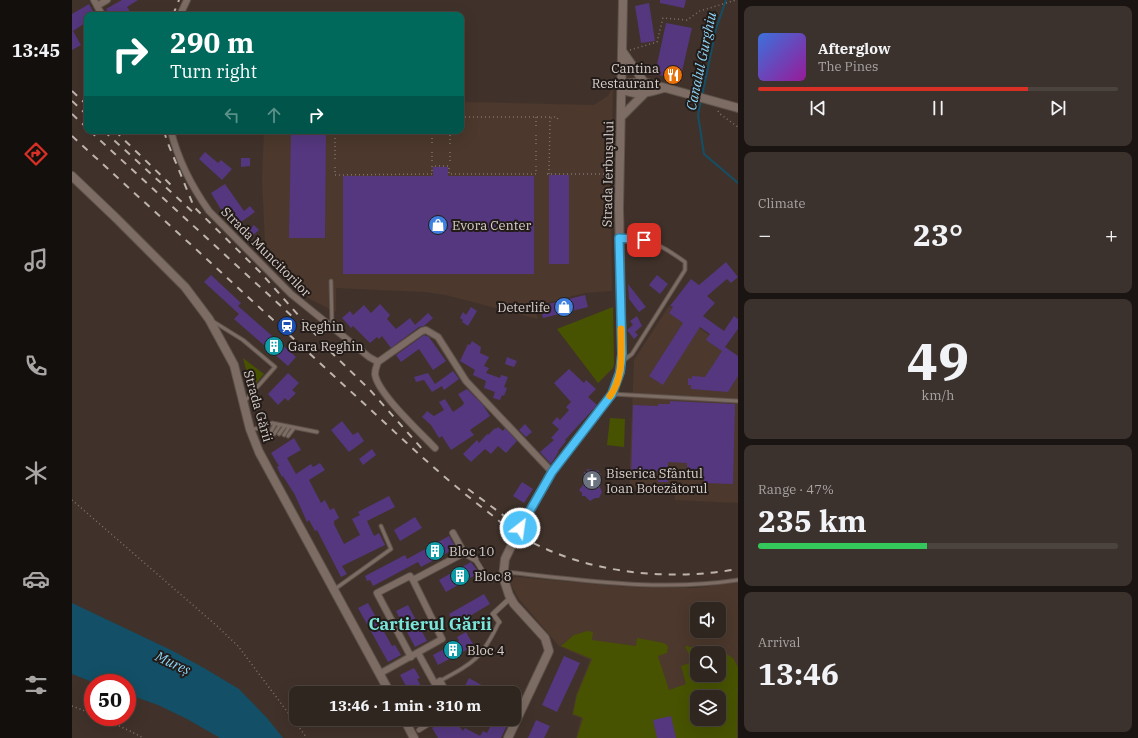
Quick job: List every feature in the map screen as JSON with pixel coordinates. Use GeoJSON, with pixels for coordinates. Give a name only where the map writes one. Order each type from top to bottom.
{"type":"FeatureCollection","features":[{"type":"Feature","properties":{"kind":"main road","name":"Strada Ierbușului"},"geometry":{"type":"LineString","coordinates":[[500,575],[505,558],[517,534],[552,472],[612,394],[618,382],[621,362],[619,238],[623,0]]}},
{"type":"Feature","properties":{"kind":"main road"},"geometry":{"type":"LineString","coordinates":[[623,52],[644,82]]}},
{"type":"Feature","properties":{"kind":"main road"},"geometry":{"type":"LineString","coordinates":[[666,88],[644,94],[635,94],[622,89],[629,83],[644,82],[666,88],[688,95],[738,108]]}},
{"type":"Feature","properties":{"kind":"main road"},"geometry":{"type":"LineString","coordinates":[[622,116],[644,94]]}},
{"type":"Feature","properties":{"kind":"main road","name":"Strada Gării"},"geometry":{"type":"LineString","coordinates":[[72,176],[185,287],[209,320],[234,365],[250,429],[259,452],[386,686]]}},
{"type":"Feature","properties":{"kind":"main road"},"geometry":{"type":"LineString","coordinates":[[500,575],[503,577],[509,595],[514,604],[545,638],[549,651],[508,738]]}},
{"type":"Feature","properties":{"kind":"main road"},"geometry":{"type":"LineString","coordinates":[[408,726],[414,738]]}},
{"type":"Feature","properties":{"kind":"street"},"geometry":{"type":"LineString","coordinates":[[100,12],[95,3],[106,0]]}},
{"type":"Feature","properties":{"kind":"street"},"geometry":{"type":"LineString","coordinates":[[182,12],[188,0]]}},
{"type":"Feature","properties":{"kind":"street","name":"Strada Muncitorilor"},"geometry":{"type":"LineString","coordinates":[[172,134],[187,174],[199,197],[209,211],[291,294],[369,357],[378,362]]}},
{"type":"Feature","properties":{"kind":"street"},"geometry":{"type":"LineString","coordinates":[[435,448],[386,396],[378,384],[375,374],[378,362],[422,331],[426,330],[438,337],[466,381],[552,472]]}},
{"type":"Feature","properties":{"kind":"street"},"geometry":{"type":"LineString","coordinates":[[453,533],[464,553],[475,559],[488,580],[500,575]]}},
{"type":"Feature","properties":{"kind":"street"},"geometry":{"type":"LineString","coordinates":[[413,580],[464,553]]}},
{"type":"Feature","properties":{"kind":"street"},"geometry":{"type":"LineString","coordinates":[[379,674],[411,657],[442,639],[410,576],[377,593],[411,657]]}},
{"type":"Feature","properties":{"kind":"street"},"geometry":{"type":"LineString","coordinates":[[499,622],[493,614],[507,600]]}},
{"type":"Feature","properties":{"kind":"street"},"geometry":{"type":"LineString","coordinates":[[418,653],[435,684],[440,681],[443,686]]}},
{"type":"Feature","properties":{"kind":"street"},"geometry":{"type":"LineString","coordinates":[[419,730],[426,726]]}},
{"type":"Feature","properties":{"kind":"lane"},"geometry":{"type":"LineString","coordinates":[[619,238],[644,240],[665,247],[685,262],[685,270],[632,354],[621,362]]}},
{"type":"Feature","properties":{"kind":"lane"},"geometry":{"type":"LineString","coordinates":[[330,281],[332,326]]}},
{"type":"Feature","properties":{"kind":"lane"},"geometry":{"type":"LineString","coordinates":[[209,320],[243,340],[275,367],[244,402]]}},
{"type":"Feature","properties":{"kind":"lane"},"geometry":{"type":"LineString","coordinates":[[612,394],[738,401]]}},
{"type":"Feature","properties":{"kind":"lane"},"geometry":{"type":"LineString","coordinates":[[250,429],[264,428],[270,424],[276,424],[317,432]]}},
{"type":"Feature","properties":{"kind":"lane"},"geometry":{"type":"LineString","coordinates":[[270,433],[276,424]]}},
{"type":"Feature","properties":{"kind":"lane"},"geometry":{"type":"LineString","coordinates":[[274,434],[280,425]]}},
{"type":"Feature","properties":{"kind":"lane"},"geometry":{"type":"LineString","coordinates":[[279,434],[285,426]]}},
{"type":"Feature","properties":{"kind":"lane"},"geometry":{"type":"LineString","coordinates":[[284,435],[289,427]]}},
{"type":"Feature","properties":{"kind":"lane"},"geometry":{"type":"LineString","coordinates":[[288,436],[294,428]]}},
{"type":"Feature","properties":{"kind":"lane"},"geometry":{"type":"LineString","coordinates":[[334,590],[391,549],[381,526]]}},
{"type":"Feature","properties":{"kind":"lane"},"geometry":{"type":"LineString","coordinates":[[500,575],[630,584],[697,585],[738,580]]}},
{"type":"Feature","properties":{"kind":"lane"},"geometry":{"type":"LineString","coordinates":[[440,681],[467,666],[477,658],[487,645],[499,622]]}},
{"type":"Feature","properties":{"kind":"path"},"geometry":{"type":"LineString","coordinates":[[623,52],[657,42],[663,18],[687,20],[705,10],[736,0]]}},
{"type":"Feature","properties":{"kind":"path"},"geometry":{"type":"LineString","coordinates":[[711,101],[720,114],[738,127]]}},
{"type":"Feature","properties":{"kind":"path"},"geometry":{"type":"LineString","coordinates":[[464,117],[557,117],[558,120]]}},
{"type":"Feature","properties":{"kind":"path"},"geometry":{"type":"LineString","coordinates":[[536,117],[536,126]]}},
{"type":"Feature","properties":{"kind":"path"},"geometry":{"type":"LineString","coordinates":[[552,117],[550,119],[548,174],[615,174]]}},
{"type":"Feature","properties":{"kind":"path"},"geometry":{"type":"LineString","coordinates":[[536,132],[536,144]]}},
{"type":"Feature","properties":{"kind":"path"},"geometry":{"type":"LineString","coordinates":[[335,134],[335,159]]}},
{"type":"Feature","properties":{"kind":"path"},"geometry":{"type":"LineString","coordinates":[[432,134],[432,143]]}},
{"type":"Feature","properties":{"kind":"path"},"geometry":{"type":"LineString","coordinates":[[450,134],[450,144]]}},
{"type":"Feature","properties":{"kind":"path"},"geometry":{"type":"LineString","coordinates":[[432,149],[432,161]]}},
{"type":"Feature","properties":{"kind":"path"},"geometry":{"type":"LineString","coordinates":[[450,149],[450,161]]}},
{"type":"Feature","properties":{"kind":"path"},"geometry":{"type":"LineString","coordinates":[[536,149],[536,160]]}},
{"type":"Feature","properties":{"kind":"path"},"geometry":{"type":"LineString","coordinates":[[335,167],[335,175],[432,174],[432,166],[449,166],[449,174],[536,174],[536,166]]}},
{"type":"Feature","properties":{"kind":"path"},"geometry":{"type":"LineString","coordinates":[[72,500],[238,646],[307,738]]}},
{"type":"Feature","properties":{"kind":"path"},"geometry":{"type":"LineString","coordinates":[[72,706],[84,711]]}},
{"type":"Feature","properties":{"kind":"path"},"geometry":{"type":"LineString","coordinates":[[119,726],[144,738]]}},
{"type":"Feature","properties":{"kind":"shaded area"},"geometry":{"type":"Polygon","coordinates":[[[613,87],[611,184],[612,291],[585,293],[534,306],[538,319],[446,295],[425,292],[336,288],[336,312],[310,299],[258,250],[265,245],[262,180],[264,134],[464,134],[464,102],[594,105],[608,96],[613,87]]]}},
{"type":"Feature","properties":{"kind":"shaded area"},"geometry":{"type":"Polygon","coordinates":[[[669,306],[738,356],[738,503],[675,500],[675,489],[629,487],[634,360],[669,306]]]}},
{"type":"Feature","properties":{"kind":"shaded area"},"geometry":{"type":"Polygon","coordinates":[[[517,577],[628,587],[697,588],[738,582],[738,738],[576,738],[581,718],[572,715],[576,695],[590,660],[559,646],[519,599],[511,585],[510,580],[517,577]]]}},
{"type":"Feature","properties":{"kind":"green space"},"geometry":{"type":"Polygon","coordinates":[[[613,307],[614,364],[613,368],[598,383],[557,329],[613,307]]]}},
{"type":"Feature","properties":{"kind":"green space"},"geometry":{"type":"Polygon","coordinates":[[[243,358],[264,374],[251,389],[243,358]]]}},
{"type":"Feature","properties":{"kind":"green space"},"geometry":{"type":"Polygon","coordinates":[[[610,418],[625,419],[624,447],[607,445],[610,418]]]}},
{"type":"Feature","properties":{"kind":"green space"},"geometry":{"type":"Polygon","coordinates":[[[587,631],[593,632],[592,640],[636,646],[637,638],[664,643],[668,646],[667,653],[658,656],[669,690],[686,684],[681,666],[690,663],[690,682],[726,682],[726,654],[733,658],[738,667],[737,738],[577,738],[583,718],[573,714],[577,695],[592,659],[561,646],[574,635],[587,631]]]}},
{"type":"Feature","properties":{"kind":"green space"},"geometry":{"type":"Polygon","coordinates":[[[685,646],[690,647],[690,657],[685,646]]]}},
{"type":"Feature","properties":{"kind":"water","name":"Mureș"},"geometry":{"type":"Polygon","coordinates":[[[72,603],[171,650],[239,689],[267,718],[283,738],[220,738],[187,719],[158,705],[136,697],[136,674],[84,674],[84,679],[72,674],[72,603]]]}},
{"type":"Feature","properties":{"kind":"building"},"geometry":{"type":"Polygon","coordinates":[[[122,0],[138,0],[127,7],[130,12],[108,12],[106,9],[122,0]]]}},
{"type":"Feature","properties":{"kind":"building"},"geometry":{"type":"Polygon","coordinates":[[[660,0],[686,0],[684,8],[660,3],[660,0]]]}},
{"type":"Feature","properties":{"kind":"building"},"geometry":{"type":"Polygon","coordinates":[[[649,3],[655,41],[641,43],[635,6],[649,3]]]}},
{"type":"Feature","properties":{"kind":"building"},"geometry":{"type":"Polygon","coordinates":[[[89,4],[93,12],[84,12],[84,24],[73,31],[81,45],[72,50],[72,14],[89,4]]]}},
{"type":"Feature","properties":{"kind":"building"},"geometry":{"type":"Polygon","coordinates":[[[666,23],[692,28],[680,80],[655,74],[666,23]]]}},
{"type":"Feature","properties":{"kind":"building"},"geometry":{"type":"Polygon","coordinates":[[[291,134],[326,134],[325,238],[289,238],[291,134]]]}},
{"type":"Feature","properties":{"kind":"building"},"geometry":{"type":"Polygon","coordinates":[[[205,152],[218,163],[221,160],[232,169],[222,180],[199,159],[205,152]]]}},
{"type":"Feature","properties":{"kind":"building"},"geometry":{"type":"Polygon","coordinates":[[[241,158],[250,158],[250,166],[241,167],[241,158]]]}},
{"type":"Feature","properties":{"kind":"building","name":"Evora Center"},"geometry":{"type":"Polygon","coordinates":[[[433,167],[448,167],[448,176],[534,176],[534,274],[343,274],[343,176],[433,176],[433,167]]]}},
{"type":"Feature","properties":{"kind":"building"},"geometry":{"type":"Polygon","coordinates":[[[549,175],[569,175],[569,264],[549,264],[549,175]]]}},
{"type":"Feature","properties":{"kind":"building"},"geometry":{"type":"Polygon","coordinates":[[[225,184],[244,211],[250,206],[255,212],[234,227],[226,216],[224,218],[220,212],[222,211],[211,193],[225,184]]]}},
{"type":"Feature","properties":{"kind":"building"},"geometry":{"type":"Polygon","coordinates":[[[254,225],[259,230],[247,241],[242,236],[254,225]]]}},
{"type":"Feature","properties":{"kind":"building"},"geometry":{"type":"Polygon","coordinates":[[[726,262],[738,277],[731,283],[727,279],[707,296],[715,303],[703,316],[724,331],[734,316],[738,319],[738,329],[725,347],[738,356],[738,376],[728,392],[691,389],[691,385],[688,385],[688,378],[692,379],[692,376],[705,377],[722,351],[706,340],[710,334],[700,327],[663,385],[649,376],[683,323],[669,313],[673,307],[670,306],[691,279],[699,285],[726,262]]]}},
{"type":"Feature","properties":{"kind":"building"},"geometry":{"type":"Polygon","coordinates":[[[211,275],[241,303],[238,306],[296,357],[288,366],[234,319],[239,314],[204,282],[211,275]]]}},
{"type":"Feature","properties":{"kind":"building"},"geometry":{"type":"Polygon","coordinates":[[[657,275],[668,284],[660,294],[649,285],[657,275]]]}},
{"type":"Feature","properties":{"kind":"building"},"geometry":{"type":"Polygon","coordinates":[[[628,284],[646,307],[639,312],[629,299],[628,284]]]}},
{"type":"Feature","properties":{"kind":"building","name":"Deterlife"},"geometry":{"type":"Polygon","coordinates":[[[585,295],[588,307],[543,318],[540,306],[585,295]]]}},
{"type":"Feature","properties":{"kind":"building"},"geometry":{"type":"Polygon","coordinates":[[[380,304],[390,315],[387,319],[396,329],[410,318],[415,325],[428,313],[433,318],[424,326],[419,327],[391,348],[382,336],[379,339],[377,337],[370,343],[353,326],[351,328],[342,318],[350,311],[353,315],[364,305],[371,313],[380,304]]]}},
{"type":"Feature","properties":{"kind":"building"},"geometry":{"type":"Polygon","coordinates":[[[471,307],[477,311],[468,326],[462,322],[463,320],[460,318],[463,312],[466,315],[471,307]]]}},
{"type":"Feature","properties":{"kind":"building"},"geometry":{"type":"Polygon","coordinates":[[[637,316],[642,326],[635,332],[638,335],[634,339],[627,330],[633,325],[630,321],[637,316]]]}},
{"type":"Feature","properties":{"kind":"building"},"geometry":{"type":"Polygon","coordinates":[[[424,335],[429,337],[446,361],[433,370],[419,349],[401,362],[396,355],[424,335]]]}},
{"type":"Feature","properties":{"kind":"building"},"geometry":{"type":"Polygon","coordinates":[[[472,341],[481,347],[480,353],[489,357],[484,366],[489,368],[486,373],[500,378],[501,375],[508,377],[504,387],[507,388],[504,396],[502,395],[500,400],[493,398],[495,392],[484,388],[486,381],[473,375],[475,370],[460,361],[468,344],[470,345],[472,341]]]}},
{"type":"Feature","properties":{"kind":"building"},"geometry":{"type":"Polygon","coordinates":[[[507,357],[517,361],[514,367],[505,364],[507,357]]]}},
{"type":"Feature","properties":{"kind":"building"},"geometry":{"type":"Polygon","coordinates":[[[569,369],[584,383],[586,380],[596,389],[588,397],[597,405],[565,440],[566,441],[558,451],[551,464],[540,452],[554,440],[551,438],[559,429],[552,423],[557,417],[560,420],[569,410],[566,407],[571,402],[554,383],[569,369]]]}},
{"type":"Feature","properties":{"kind":"building"},"geometry":{"type":"Polygon","coordinates":[[[453,371],[459,379],[444,390],[442,386],[432,392],[424,380],[416,382],[414,377],[428,373],[435,384],[453,371]]]}},
{"type":"Feature","properties":{"kind":"building"},"geometry":{"type":"Polygon","coordinates":[[[288,373],[299,383],[292,390],[296,393],[288,401],[285,398],[278,405],[268,394],[288,373]]]}},
{"type":"Feature","properties":{"kind":"building"},"geometry":{"type":"Polygon","coordinates":[[[467,389],[483,405],[490,416],[470,430],[474,435],[451,450],[442,436],[439,438],[431,425],[422,417],[427,411],[434,416],[444,410],[439,402],[445,399],[453,412],[464,403],[458,394],[467,389]]]}},
{"type":"Feature","properties":{"kind":"building"},"geometry":{"type":"Polygon","coordinates":[[[670,401],[735,404],[733,484],[704,483],[704,476],[687,476],[687,463],[668,462],[668,482],[658,482],[659,472],[656,471],[643,471],[643,478],[631,478],[633,405],[658,406],[658,404],[670,404],[670,401]]]}},
{"type":"Feature","properties":{"kind":"building"},"geometry":{"type":"Polygon","coordinates":[[[342,421],[353,435],[358,432],[364,441],[349,452],[331,430],[342,421]]]}},
{"type":"Feature","properties":{"kind":"building"},"geometry":{"type":"Polygon","coordinates":[[[525,424],[532,432],[526,437],[519,430],[525,424]]]}},
{"type":"Feature","properties":{"kind":"building"},"geometry":{"type":"Polygon","coordinates":[[[498,427],[503,431],[505,428],[517,441],[506,453],[498,446],[491,454],[485,449],[471,462],[463,454],[477,440],[479,443],[487,434],[488,435],[498,427]]]}},
{"type":"Feature","properties":{"kind":"building"},"geometry":{"type":"Polygon","coordinates":[[[294,438],[301,450],[287,458],[296,474],[311,464],[313,467],[320,463],[325,470],[309,480],[321,503],[325,500],[330,510],[334,508],[339,518],[334,521],[334,524],[344,544],[360,535],[352,519],[360,515],[358,512],[389,496],[395,507],[367,521],[374,536],[379,533],[385,545],[342,566],[347,574],[341,577],[317,530],[315,531],[309,520],[307,522],[295,495],[283,476],[282,477],[277,467],[279,466],[271,453],[294,438]]]}},
{"type":"Feature","properties":{"kind":"building"},"geometry":{"type":"Polygon","coordinates":[[[372,449],[376,455],[363,465],[359,459],[372,449]]]}},
{"type":"Feature","properties":{"kind":"building","name":"Biserica Sfântul Ioan Botezătorul"},"geometry":{"type":"Polygon","coordinates":[[[587,469],[599,471],[598,474],[601,474],[600,487],[602,492],[599,498],[595,498],[590,501],[585,496],[582,496],[582,493],[579,490],[583,485],[584,472],[587,472],[587,469]]]}},
{"type":"Feature","properties":{"kind":"building"},"geometry":{"type":"Polygon","coordinates":[[[522,482],[533,489],[524,503],[513,496],[522,482]]]}},
{"type":"Feature","properties":{"kind":"building"},"geometry":{"type":"Polygon","coordinates":[[[415,517],[422,528],[400,541],[394,530],[415,517]]]}},
{"type":"Feature","properties":{"kind":"building"},"geometry":{"type":"Polygon","coordinates":[[[449,536],[456,548],[421,567],[418,562],[373,586],[370,580],[367,581],[365,576],[405,555],[407,559],[449,536]]]}},
{"type":"Feature","properties":{"kind":"building","name":"Bloc 8"},"geometry":{"type":"Polygon","coordinates":[[[471,562],[479,573],[446,592],[439,580],[471,562]]]}},
{"type":"Feature","properties":{"kind":"building"},"geometry":{"type":"Polygon","coordinates":[[[484,594],[490,604],[455,625],[449,614],[484,594]]]}},
{"type":"Feature","properties":{"kind":"building"},"geometry":{"type":"Polygon","coordinates":[[[368,603],[392,646],[395,645],[401,655],[388,662],[358,608],[368,603]]]}},
{"type":"Feature","properties":{"kind":"building"},"geometry":{"type":"Polygon","coordinates":[[[408,605],[427,641],[415,647],[396,611],[408,605]]]}},
{"type":"Feature","properties":{"kind":"building","name":"Bloc 4"},"geometry":{"type":"Polygon","coordinates":[[[466,632],[474,646],[438,665],[433,655],[459,641],[457,637],[466,632]]]}},
{"type":"Feature","properties":{"kind":"building"},"geometry":{"type":"Polygon","coordinates":[[[564,656],[580,663],[557,712],[542,705],[564,656]]]}},
{"type":"Feature","properties":{"kind":"building"},"geometry":{"type":"Polygon","coordinates":[[[414,668],[420,678],[417,679],[421,686],[406,686],[400,675],[414,668]]]}},
{"type":"Feature","properties":{"kind":"building"},"geometry":{"type":"Polygon","coordinates":[[[469,678],[483,686],[465,686],[469,678]]]}},
{"type":"Feature","properties":{"kind":"building"},"geometry":{"type":"Polygon","coordinates":[[[671,716],[676,738],[657,738],[653,720],[671,716]]]}},
{"type":"Feature","properties":{"kind":"building"},"geometry":{"type":"Polygon","coordinates":[[[536,720],[550,726],[544,738],[528,738],[536,720]]]}},
{"type":"Feature","properties":{"kind":"building"},"geometry":{"type":"Polygon","coordinates":[[[436,726],[459,726],[463,731],[465,728],[484,738],[438,738],[432,728],[436,726]]]}},
{"type":"Feature","properties":{"kind":"building"},"geometry":{"type":"Polygon","coordinates":[[[490,726],[507,726],[501,738],[484,738],[480,736],[483,731],[487,733],[490,726]]]}},
{"type":"Feature","properties":{"kind":"waterway","name":"Canalul Gurghiu"},"geometry":{"type":"LineString","coordinates":[[702,96],[716,29],[726,0]]}},
{"type":"Feature","properties":{"kind":"waterway","name":"Canalul Gurghiu"},"geometry":{"type":"LineString","coordinates":[[701,100],[698,115],[704,154],[738,183]]}},
{"type":"Feature","properties":{"kind":"railway"},"geometry":{"type":"LineString","coordinates":[[174,12],[179,0]]}},
{"type":"Feature","properties":{"kind":"railway"},"geometry":{"type":"LineString","coordinates":[[72,91],[84,102]]}},
{"type":"Feature","properties":{"kind":"railway"},"geometry":{"type":"LineString","coordinates":[[72,101],[84,112]]}},
{"type":"Feature","properties":{"kind":"railway"},"geometry":{"type":"LineString","coordinates":[[72,114],[84,125]]}},
{"type":"Feature","properties":{"kind":"railway"},"geometry":{"type":"LineString","coordinates":[[93,134],[295,319]]}},
{"type":"Feature","properties":{"kind":"railway"},"geometry":{"type":"LineString","coordinates":[[107,134],[194,213]]}},
{"type":"Feature","properties":{"kind":"railway"},"geometry":{"type":"LineString","coordinates":[[118,134],[171,185]]}},
{"type":"Feature","properties":{"kind":"railway"},"geometry":{"type":"LineString","coordinates":[[165,134],[194,207],[260,272],[332,353],[370,390],[424,451]]}},
{"type":"Feature","properties":{"kind":"railway"},"geometry":{"type":"LineString","coordinates":[[72,136],[414,450],[466,495],[517,534],[542,547],[569,558],[596,566],[624,571],[653,574],[682,574],[710,573],[738,569]]}},
{"type":"Feature","properties":{"kind":"railway"},"geometry":{"type":"LineString","coordinates":[[468,489],[511,521]]}},
{"type":"Feature","properties":{"kind":"slow traffic"},"geometry":{"type":"LineString","coordinates":[[610,396],[618,382],[620,372],[622,354],[621,329]]}},
{"type":"Feature","properties":{"kind":"place","name":"Cantina Restaurant"},"geometry":{"type":"Point","coordinates":[673,75]}},
{"type":"Feature","properties":{"kind":"place","name":"Evora Center"},"geometry":{"type":"Point","coordinates":[438,225]}},
{"type":"Feature","properties":{"kind":"place","name":"Deterlife"},"geometry":{"type":"Point","coordinates":[564,307]}},
{"type":"Feature","properties":{"kind":"place","name":"Reghin"},"geometry":{"type":"Point","coordinates":[287,326]}},
{"type":"Feature","properties":{"kind":"place","name":"Gara Reghin"},"geometry":{"type":"Point","coordinates":[274,346]}},
{"type":"Feature","properties":{"kind":"place","name":"Biserica Sfântul Ioan Botezătorul"},"geometry":{"type":"Point","coordinates":[592,480]}},
{"type":"Feature","properties":{"kind":"place","name":"Bloc 10"},"geometry":{"type":"Point","coordinates":[435,551]}},
{"type":"Feature","properties":{"kind":"place","name":"Bloc 8"},"geometry":{"type":"Point","coordinates":[460,576]}},
{"type":"Feature","properties":{"kind":"place","name":"Bloc 4"},"geometry":{"type":"Point","coordinates":[453,650]}},
{"type":"Feature","properties":{"kind":"district","name":"Cartierul Gării"},"geometry":{"type":"Point","coordinates":[430,624]}},
{"type":"Feature","properties":{"kind":"route"},"geometry":{"type":"LineString","coordinates":[[520,528],[552,472],[612,394],[618,382],[622,354],[619,238],[644,240]]}}]}
